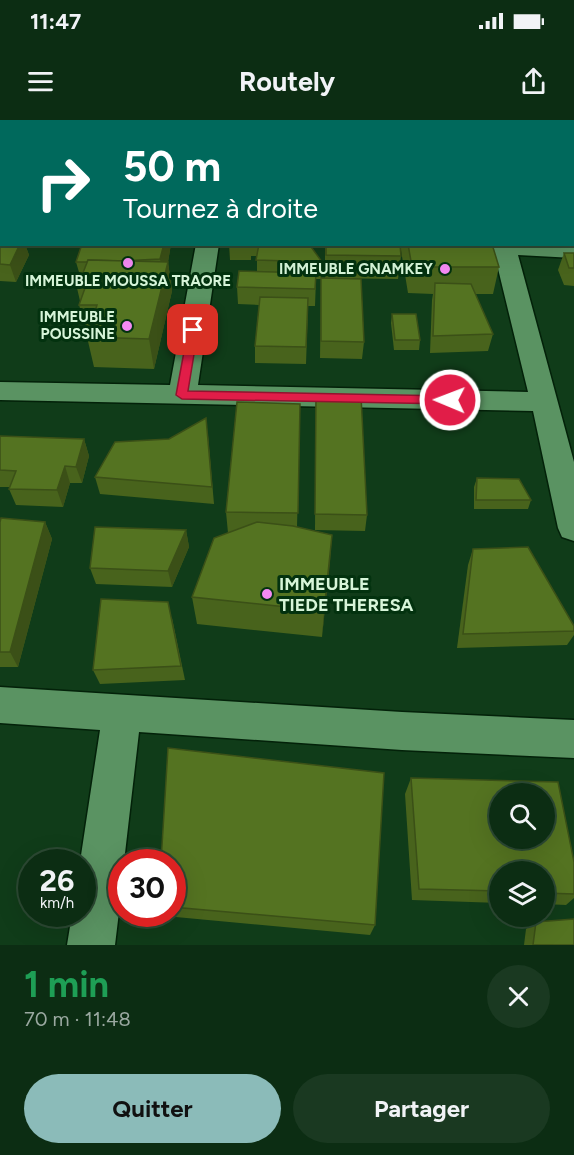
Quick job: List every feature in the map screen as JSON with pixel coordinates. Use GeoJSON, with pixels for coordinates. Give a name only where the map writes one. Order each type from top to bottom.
{"type":"FeatureCollection","features":[{"type":"Feature","properties":{"kind":"street"},"geometry":{"type":"LineString","coordinates":[[182,395],[208,246]]}},
{"type":"Feature","properties":{"kind":"street"},"geometry":{"type":"LineString","coordinates":[[574,251],[503,246],[545,402],[574,528]]}},
{"type":"Feature","properties":{"kind":"street"},"geometry":{"type":"LineString","coordinates":[[0,391],[545,402]]}},
{"type":"Feature","properties":{"kind":"street"},"geometry":{"type":"LineString","coordinates":[[0,705],[402,731],[574,738]]}},
{"type":"Feature","properties":{"kind":"street"},"geometry":{"type":"LineString","coordinates":[[91,945],[122,714]]}},
{"type":"Feature","properties":{"kind":"building"},"geometry":{"type":"Polygon","coordinates":[[[0,246],[19,246],[10,265],[0,264],[0,246]]]}},
{"type":"Feature","properties":{"kind":"building"},"geometry":{"type":"Polygon","coordinates":[[[81,246],[163,246],[160,259],[76,262],[81,246]]]}},
{"type":"Feature","properties":{"kind":"building"},"geometry":{"type":"Polygon","coordinates":[[[259,246],[310,246],[322,262],[256,260],[259,246]]]}},
{"type":"Feature","properties":{"kind":"building"},"geometry":{"type":"Polygon","coordinates":[[[326,246],[400,246],[401,256],[326,255],[326,246]]]}},
{"type":"Feature","properties":{"kind":"building"},"geometry":{"type":"Polygon","coordinates":[[[408,246],[493,246],[499,267],[412,267],[408,246]]]}},
{"type":"Feature","properties":{"kind":"building"},"geometry":{"type":"Polygon","coordinates":[[[564,253],[574,253],[574,268],[569,268],[564,253]]]}},
{"type":"Feature","properties":{"kind":"building"},"geometry":{"type":"Polygon","coordinates":[[[88,260],[168,262],[149,339],[87,337],[97,305],[79,305],[85,288],[77,288],[88,260]]]}},
{"type":"Feature","properties":{"kind":"building"},"geometry":{"type":"Polygon","coordinates":[[[239,271],[316,273],[315,289],[237,287],[239,271]]]}},
{"type":"Feature","properties":{"kind":"building"},"geometry":{"type":"Polygon","coordinates":[[[321,278],[361,279],[364,342],[321,341],[321,278]]]}},
{"type":"Feature","properties":{"kind":"building"},"geometry":{"type":"Polygon","coordinates":[[[435,283],[471,284],[493,334],[433,336],[435,283]]]}},
{"type":"Feature","properties":{"kind":"building"},"geometry":{"type":"Polygon","coordinates":[[[260,297],[308,298],[306,347],[255,346],[260,297]]]}},
{"type":"Feature","properties":{"kind":"building"},"geometry":{"type":"Polygon","coordinates":[[[392,314],[416,314],[420,340],[395,340],[392,314]]]}},
{"type":"Feature","properties":{"kind":"building"},"geometry":{"type":"Polygon","coordinates":[[[316,395],[361,396],[367,515],[315,514],[316,395]]]}},
{"type":"Feature","properties":{"kind":"building"},"geometry":{"type":"Polygon","coordinates":[[[237,402],[300,404],[298,513],[226,512],[237,402]]]}},
{"type":"Feature","properties":{"kind":"building"},"geometry":{"type":"Polygon","coordinates":[[[206,418],[212,487],[95,477],[115,442],[169,439],[206,418]]]}},
{"type":"Feature","properties":{"kind":"building"},"geometry":{"type":"Polygon","coordinates":[[[0,436],[84,439],[76,467],[65,466],[57,490],[9,489],[16,471],[0,470],[0,436]]]}},
{"type":"Feature","properties":{"kind":"building"},"geometry":{"type":"Polygon","coordinates":[[[477,478],[519,479],[531,500],[476,500],[477,478]]]}},
{"type":"Feature","properties":{"kind":"building"},"geometry":{"type":"Polygon","coordinates":[[[1,518],[45,522],[10,652],[0,652],[1,518]]]}},
{"type":"Feature","properties":{"kind":"building"},"geometry":{"type":"Polygon","coordinates":[[[257,522],[293,526],[332,535],[324,611],[192,597],[214,538],[257,522]]]}},
{"type":"Feature","properties":{"kind":"building"},"geometry":{"type":"Polygon","coordinates":[[[95,527],[186,530],[168,571],[90,568],[95,527]]]}},
{"type":"Feature","properties":{"kind":"building"},"geometry":{"type":"Polygon","coordinates":[[[528,547],[574,626],[574,631],[463,634],[473,549],[528,547]]]}},
{"type":"Feature","properties":{"kind":"building"},"geometry":{"type":"Polygon","coordinates":[[[101,599],[168,602],[181,666],[93,670],[101,599]]]}},
{"type":"Feature","properties":{"kind":"building"},"geometry":{"type":"Polygon","coordinates":[[[168,748],[384,773],[375,925],[186,908],[186,849],[162,849],[168,748]]]}},
{"type":"Feature","properties":{"kind":"building"},"geometry":{"type":"Polygon","coordinates":[[[411,778],[558,782],[574,862],[574,894],[555,893],[555,861],[489,861],[489,891],[419,889],[411,778]]]}},
{"type":"Feature","properties":{"kind":"building"},"geometry":{"type":"Polygon","coordinates":[[[574,919],[574,945],[533,945],[535,927],[555,927],[555,920],[574,919]]]}},
{"type":"Feature","properties":{"kind":"place","name":"IMMEUBLE MOUSSA TRAORE"},"geometry":{"type":"Point","coordinates":[128,263]}},
{"type":"Feature","properties":{"kind":"place","name":"IMMEUBLE GNAMKEY"},"geometry":{"type":"Point","coordinates":[445,269]}},
{"type":"Feature","properties":{"kind":"place","name":"IMMEUBLE POUSSINE"},"geometry":{"type":"Point","coordinates":[127,326]}},
{"type":"Feature","properties":{"kind":"place","name":"IMMEUBLE TIEDE THERESA"},"geometry":{"type":"Point","coordinates":[267,594]}},
{"type":"Feature","properties":{"kind":"route"},"geometry":{"type":"LineString","coordinates":[[193,330],[182,395],[450,400]]}}]}
